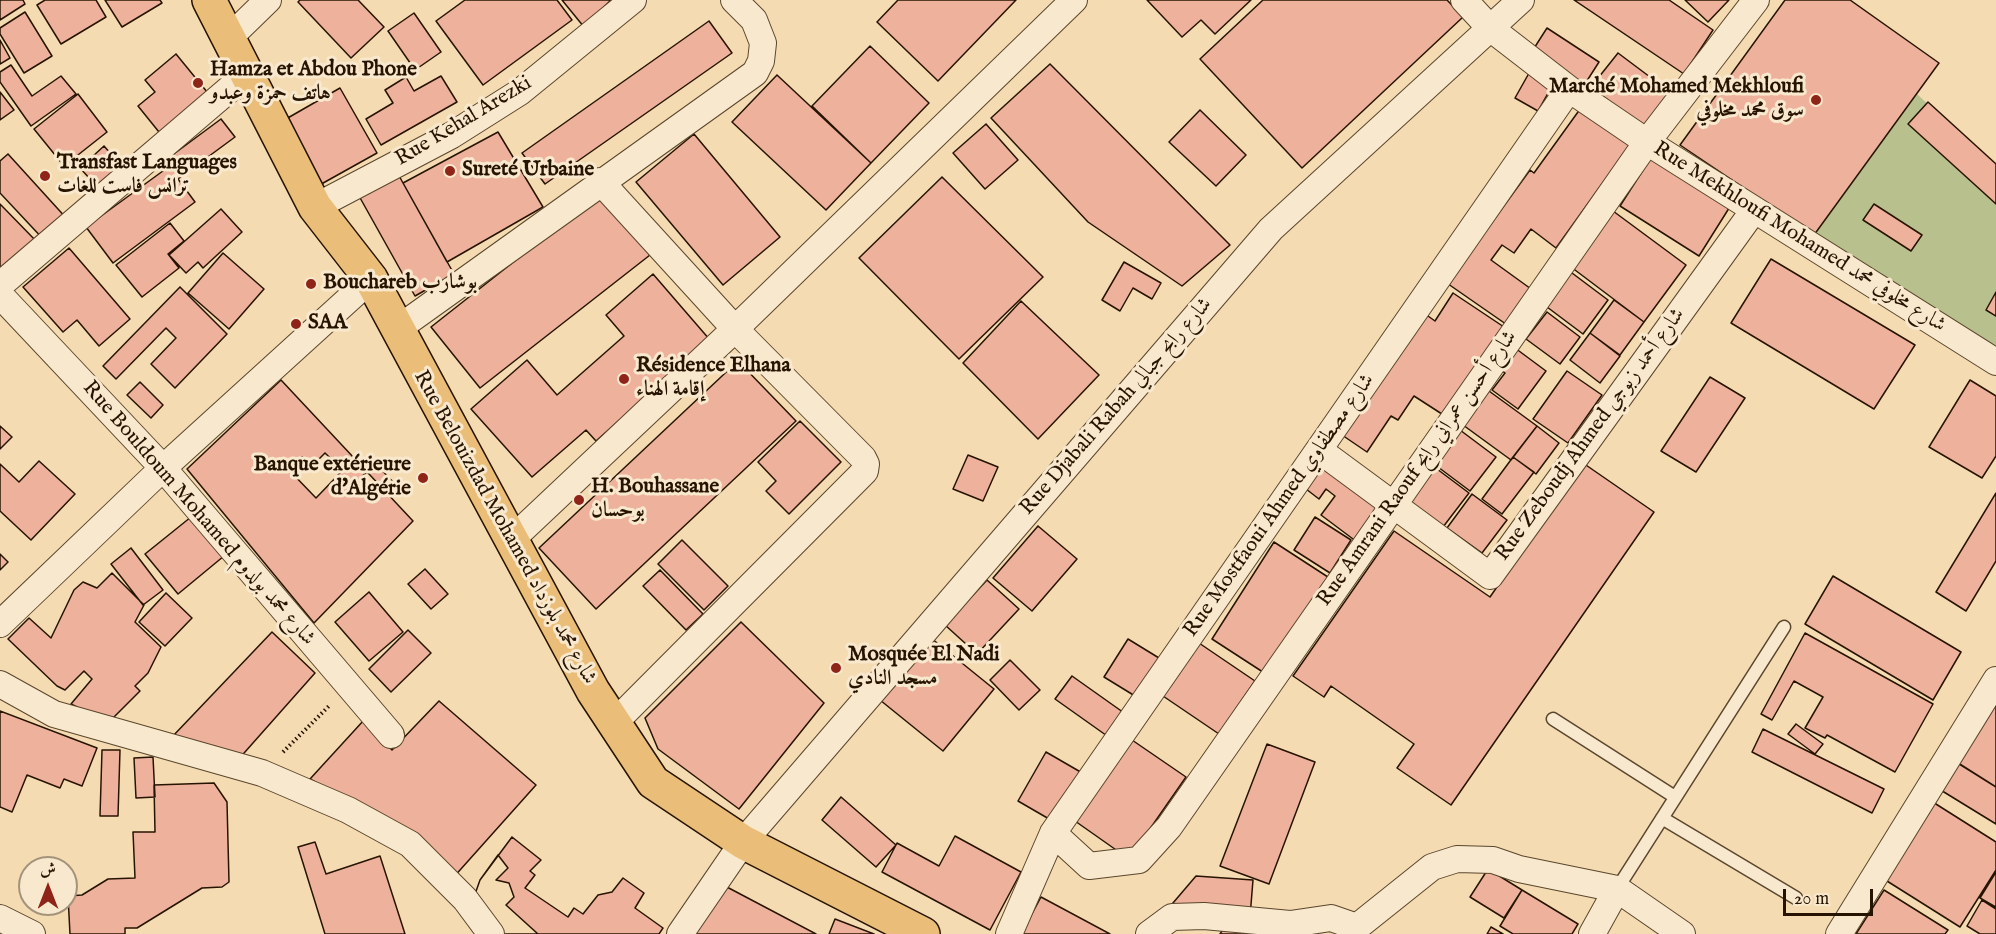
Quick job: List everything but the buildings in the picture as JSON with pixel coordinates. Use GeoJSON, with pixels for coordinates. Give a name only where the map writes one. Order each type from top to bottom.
{"type":"FeatureCollection","features":[{"type":"Feature","properties":{"kind":"main road","name":"Rue Belouizdad Mohamed شارع محمد بلوزداد"},"geometry":{"type":"LineString","coordinates":[[209,0],[230,37],[315,207],[371,279],[396,330],[593,691],[653,782],[743,842],[923,934]]}},
{"type":"Feature","properties":{"kind":"street"},"geometry":{"type":"LineString","coordinates":[[230,37],[268,0]]}},
{"type":"Feature","properties":{"kind":"street","name":"Rue Kehal Arezki"},"geometry":{"type":"LineString","coordinates":[[315,207],[452,135],[520,92],[633,0]]}},
{"type":"Feature","properties":{"kind":"street"},"geometry":{"type":"LineString","coordinates":[[396,330],[600,181],[755,73],[761,61],[764,43],[754,20],[734,0]]}},
{"type":"Feature","properties":{"kind":"street"},"geometry":{"type":"LineString","coordinates":[[510,541],[735,329],[1074,0]]}},
{"type":"Feature","properties":{"kind":"street","name":"Rue Mekhloufi Mohamed شارع مخلوفي محمد"},"geometry":{"type":"LineString","coordinates":[[1464,0],[1490,28],[1569,89],[1647,142],[1996,362]]}},
{"type":"Feature","properties":{"kind":"street","name":"Rue Djabali Rabah شارع رابح جبالي"},"geometry":{"type":"LineString","coordinates":[[680,934],[743,842],[1271,229],[1521,0]]}},
{"type":"Feature","properties":{"kind":"street","name":"Rue Amrani Raouf شارع أحسن عمراني رابح"},"geometry":{"type":"LineString","coordinates":[[1053,833],[1089,866],[1139,860],[1169,827],[1647,142],[1756,0]]}},
{"type":"Feature","properties":{"kind":"street"},"geometry":{"type":"LineString","coordinates":[[0,285],[247,74]]}},
{"type":"Feature","properties":{"kind":"street","name":"Rue Mostfaoui Ahmed شارع مصطفاوي"},"geometry":{"type":"LineString","coordinates":[[1009,934],[1053,833],[1569,89]]}},
{"type":"Feature","properties":{"kind":"street"},"geometry":{"type":"LineString","coordinates":[[600,181],[735,329],[864,458],[866,471],[614,723]]}},
{"type":"Feature","properties":{"kind":"street","name":"Rue Zeboudj Ahmed شارع أحمد زبوجي"},"geometry":{"type":"LineString","coordinates":[[1318,450],[1490,576],[1754,210]]}},
{"type":"Feature","properties":{"kind":"street"},"geometry":{"type":"LineString","coordinates":[[0,624],[163,468],[371,279]]}},
{"type":"Feature","properties":{"kind":"street","name":"Rue Bouldoum Mohamed شارع محمد بولدوم"},"geometry":{"type":"LineString","coordinates":[[0,295],[163,468],[391,735]]}},
{"type":"Feature","properties":{"kind":"street"},"geometry":{"type":"LineString","coordinates":[[1839,934],[1996,680]]}},
{"type":"Feature","properties":{"kind":"street"},"geometry":{"type":"LineString","coordinates":[[0,684],[54,714],[262,773],[348,810],[410,844],[465,899],[491,934]]}},
{"type":"Feature","properties":{"kind":"street"},"geometry":{"type":"LineString","coordinates":[[1149,934],[1172,917],[1204,916],[1290,924],[1330,918],[1357,927],[1432,867],[1457,859],[1493,860],[1519,869],[1617,889],[1683,934]]}},
{"type":"Feature","properties":{"kind":"street"},"geometry":{"type":"LineString","coordinates":[[1592,934],[1617,889]]}},
{"type":"Feature","properties":{"kind":"street"},"geometry":{"type":"LineString","coordinates":[[0,918],[32,934]]}},
{"type":"Feature","properties":{"kind":"lane"},"geometry":{"type":"LineString","coordinates":[[1617,889],[1784,627]]}},
{"type":"Feature","properties":{"kind":"lane"},"geometry":{"type":"LineString","coordinates":[[1553,719],[1675,797]]}},
{"type":"Feature","properties":{"kind":"lane"},"geometry":{"type":"LineString","coordinates":[[1662,818],[1796,898]]}},
{"type":"Feature","properties":{"kind":"path"},"geometry":{"type":"LineString","coordinates":[[262,773],[348,686]]}},
{"type":"Feature","properties":{"kind":"green space"},"geometry":{"type":"Polygon","coordinates":[[[1917,94],[1996,168],[1996,346],[1814,235],[1917,94]]]}},
{"type":"Feature","properties":{"kind":"place","name":"Hamza et Abdou Phone هاتف حمزة وعبدو"},"geometry":{"type":"Point","coordinates":[198,83]}},
{"type":"Feature","properties":{"kind":"place","name":"Marché Mohamed Mekhloufi سوق محمد مخلوفي"},"geometry":{"type":"Point","coordinates":[1816,100]}},
{"type":"Feature","properties":{"kind":"place","name":"Sureté Urbaine"},"geometry":{"type":"Point","coordinates":[450,171]}},
{"type":"Feature","properties":{"kind":"place","name":"Transfast Languages ترانس فاست للغات"},"geometry":{"type":"Point","coordinates":[45,176]}},
{"type":"Feature","properties":{"kind":"place","name":"Bouchareb بوشارب"},"geometry":{"type":"Point","coordinates":[311,284]}},
{"type":"Feature","properties":{"kind":"place","name":"SAA"},"geometry":{"type":"Point","coordinates":[296,324]}},
{"type":"Feature","properties":{"kind":"place","name":"Résidence Elhana إقامة الهناء"},"geometry":{"type":"Point","coordinates":[624,379]}},
{"type":"Feature","properties":{"kind":"place","name":"Banque extérieure d'Algérie"},"geometry":{"type":"Point","coordinates":[423,478]}},
{"type":"Feature","properties":{"kind":"place","name":"H. Bouhassane بوحسان"},"geometry":{"type":"Point","coordinates":[579,500]}},
{"type":"Feature","properties":{"kind":"place","name":"Mosquée El Nadi مسجد النادي"},"geometry":{"type":"Point","coordinates":[836,668]}}]}
